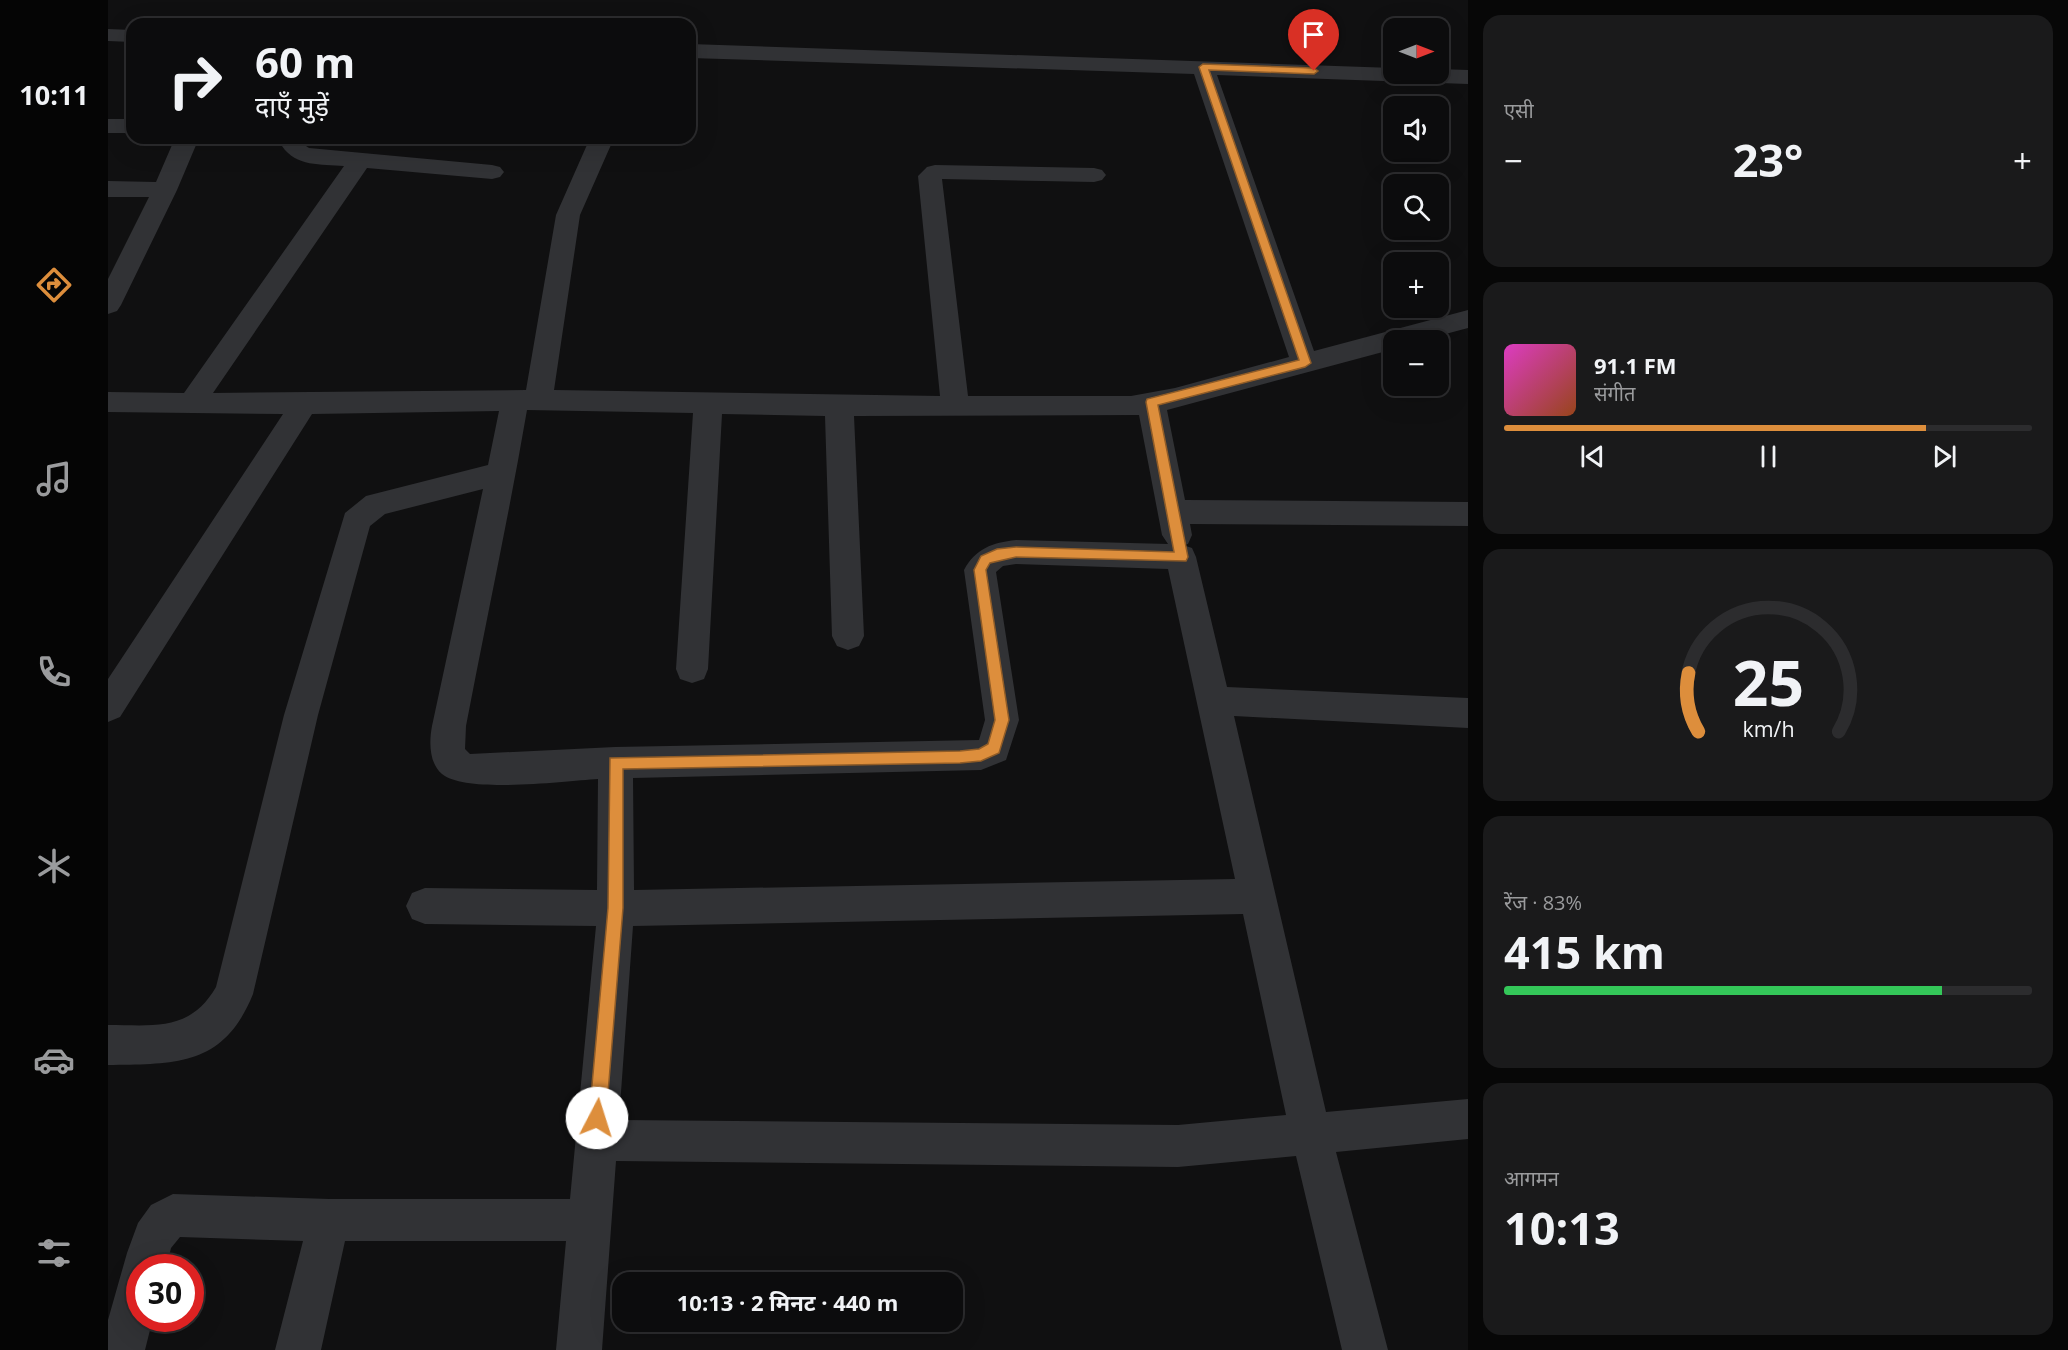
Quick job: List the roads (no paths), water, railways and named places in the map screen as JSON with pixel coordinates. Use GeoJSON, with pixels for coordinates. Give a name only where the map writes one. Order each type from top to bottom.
{"type":"FeatureCollection","features":[{"type":"Feature","properties":{"kind":"street"},"geometry":{"type":"LineString","coordinates":[[108,35],[126,36]]}},
{"type":"Feature","properties":{"kind":"street"},"geometry":{"type":"LineString","coordinates":[[696,51],[1468,77]]}},
{"type":"Feature","properties":{"kind":"street"},"geometry":{"type":"LineString","coordinates":[[1203,67],[1305,363]]}},
{"type":"Feature","properties":{"kind":"street"},"geometry":{"type":"LineString","coordinates":[[108,126],[126,126]]}},
{"type":"Feature","properties":{"kind":"street"},"geometry":{"type":"LineString","coordinates":[[108,305],[165,190],[184,144]]}},
{"type":"Feature","properties":{"kind":"street"},"geometry":{"type":"LineString","coordinates":[[294,144],[298,152],[305,155],[492,172]]}},
{"type":"Feature","properties":{"kind":"street"},"geometry":{"type":"LineString","coordinates":[[599,144],[568,214],[526,400],[503,473],[484,546],[447,745],[449,757],[456,765],[470,770],[615,763],[981,755],[994,748],[1002,720],[980,570],[985,560],[997,554],[1016,552],[1181,557]]}},
{"type":"Feature","properties":{"kind":"street"},"geometry":{"type":"LineString","coordinates":[[192,402],[360,160]]}},
{"type":"Feature","properties":{"kind":"street"},"geometry":{"type":"LineString","coordinates":[[955,406],[930,176],[935,172],[943,172],[1094,176]]}},
{"type":"Feature","properties":{"kind":"street"},"geometry":{"type":"LineString","coordinates":[[108,189],[165,190]]}},
{"type":"Feature","properties":{"kind":"street"},"geometry":{"type":"LineString","coordinates":[[108,402],[304,404],[526,400],[839,406],[1111,407],[1151,402],[1468,319]]}},
{"type":"Feature","properties":{"kind":"street"},"geometry":{"type":"LineString","coordinates":[[1151,402],[1181,557],[1257,896],[1311,1134],[1365,1350]]}},
{"type":"Feature","properties":{"kind":"street"},"geometry":{"type":"LineString","coordinates":[[108,707],[304,404]]}},
{"type":"Feature","properties":{"kind":"street"},"geometry":{"type":"LineString","coordinates":[[692,669],[708,404]]}},
{"type":"Feature","properties":{"kind":"street"},"geometry":{"type":"LineString","coordinates":[[839,406],[848,636]]}},
{"type":"Feature","properties":{"kind":"street"},"geometry":{"type":"LineString","coordinates":[[108,1045],[188,1041],[209,1030],[226,1012],[234,994],[302,716],[356,522],[365,511],[377,504],[503,473]]}},
{"type":"Feature","properties":{"kind":"street"},"geometry":{"type":"LineString","coordinates":[[1172,512],[1468,514]]}},
{"type":"Feature","properties":{"kind":"street"},"geometry":{"type":"LineString","coordinates":[[1214,701],[1468,713]]}},
{"type":"Feature","properties":{"kind":"street"},"geometry":{"type":"LineString","coordinates":[[579,1350],[616,908],[615,763]]}},
{"type":"Feature","properties":{"kind":"street"},"geometry":{"type":"LineString","coordinates":[[425,906],[616,908],[1257,896]]}},
{"type":"Feature","properties":{"kind":"street"},"geometry":{"type":"LineString","coordinates":[[596,1140],[1178,1146],[1468,1119]]}},
{"type":"Feature","properties":{"kind":"street"},"geometry":{"type":"LineString","coordinates":[[148,1254],[151,1241],[162,1222],[172,1215],[329,1220],[590,1220]]}},
{"type":"Feature","properties":{"kind":"street"},"geometry":{"type":"LineString","coordinates":[[298,1350],[329,1220]]}},
{"type":"Feature","properties":{"kind":"street"},"geometry":{"type":"LineString","coordinates":[[122,1350],[127,1332]]}}]}
